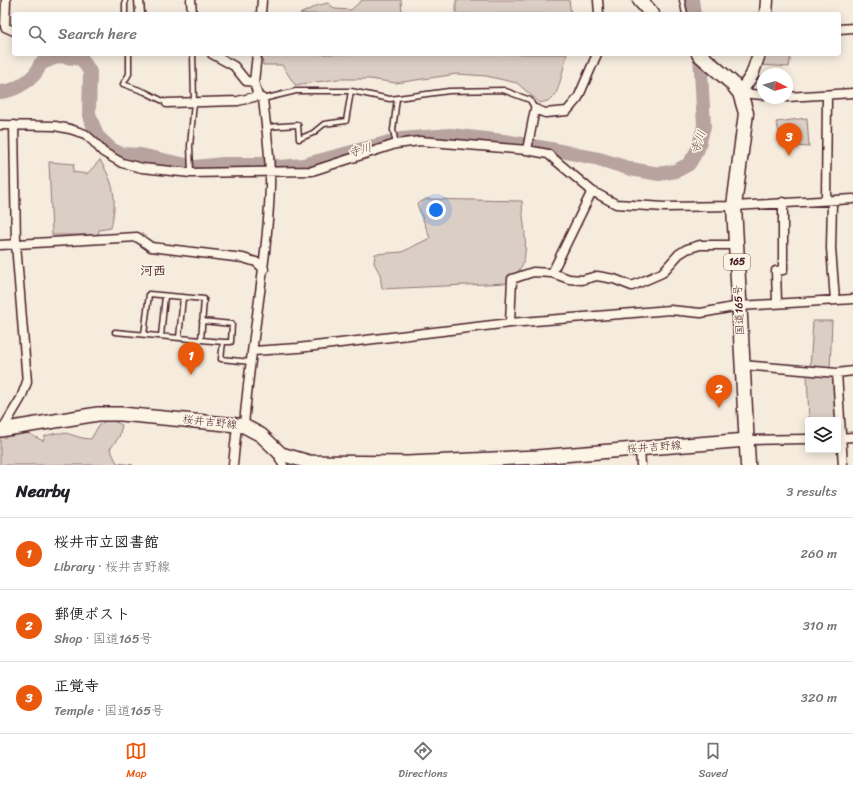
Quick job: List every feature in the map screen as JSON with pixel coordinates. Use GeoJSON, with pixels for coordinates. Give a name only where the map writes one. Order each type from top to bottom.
{"type":"FeatureCollection","features":[{"type":"Feature","properties":{"kind":"highway"},"geometry":{"type":"LineString","coordinates":[[640,0],[650,12]]}},
{"type":"Feature","properties":{"kind":"highway","name":"国道165号"},"geometry":{"type":"LineString","coordinates":[[701,56],[718,70],[740,93],[744,103],[746,123],[734,206],[748,465]]}},
{"type":"Feature","properties":{"kind":"main road"},"geometry":{"type":"LineString","coordinates":[[766,12],[767,0]]}},
{"type":"Feature","properties":{"kind":"main road"},"geometry":{"type":"LineString","coordinates":[[740,93],[752,75],[758,56]]}},
{"type":"Feature","properties":{"kind":"main road","name":"桜井吉野線"},"geometry":{"type":"LineString","coordinates":[[1,430],[98,414],[121,414],[240,425],[261,435],[282,460],[309,462],[408,462],[537,457],[746,440]]}},
{"type":"Feature","properties":{"kind":"street"},"geometry":{"type":"LineString","coordinates":[[6,0],[5,27],[12,30]]}},
{"type":"Feature","properties":{"kind":"street"},"geometry":{"type":"LineString","coordinates":[[139,0],[140,12]]}},
{"type":"Feature","properties":{"kind":"street"},"geometry":{"type":"LineString","coordinates":[[191,0],[192,12]]}},
{"type":"Feature","properties":{"kind":"street"},"geometry":{"type":"LineString","coordinates":[[261,12],[262,0]]}},
{"type":"Feature","properties":{"kind":"street"},"geometry":{"type":"LineString","coordinates":[[598,0],[599,12]]}},
{"type":"Feature","properties":{"kind":"street"},"geometry":{"type":"LineString","coordinates":[[841,29],[853,28]]}},
{"type":"Feature","properties":{"kind":"street"},"geometry":{"type":"LineString","coordinates":[[216,56],[234,66],[246,81],[254,82]]}},
{"type":"Feature","properties":{"kind":"street"},"geometry":{"type":"LineString","coordinates":[[233,465],[253,351],[264,269],[270,170],[266,128],[261,98],[254,82],[257,56]]}},
{"type":"Feature","properties":{"kind":"street"},"geometry":{"type":"LineString","coordinates":[[528,147],[535,109],[546,113],[568,111],[578,98],[596,56]]}},
{"type":"Feature","properties":{"kind":"street"},"geometry":{"type":"LineString","coordinates":[[740,93],[757,94]]}},
{"type":"Feature","properties":{"kind":"street"},"geometry":{"type":"LineString","coordinates":[[793,97],[853,93]]}},
{"type":"Feature","properties":{"kind":"street"},"geometry":{"type":"LineString","coordinates":[[827,95],[829,200],[835,300]]}},
{"type":"Feature","properties":{"kind":"street"},"geometry":{"type":"LineString","coordinates":[[167,103],[238,101],[261,98]]}},
{"type":"Feature","properties":{"kind":"street"},"geometry":{"type":"LineString","coordinates":[[1,430],[21,398],[28,382],[16,244],[14,125]]}},
{"type":"Feature","properties":{"kind":"street"},"geometry":{"type":"LineString","coordinates":[[0,126],[55,126],[70,129],[85,134],[103,152],[122,163],[142,168],[191,172],[270,170],[312,171],[396,143],[420,141],[528,147],[548,154],[592,191],[616,204],[666,207],[734,206],[853,198]]}},
{"type":"Feature","properties":{"kind":"street"},"geometry":{"type":"LineString","coordinates":[[552,273],[592,191]]}},
{"type":"Feature","properties":{"kind":"street"},"geometry":{"type":"LineString","coordinates":[[777,303],[776,270],[783,270],[783,202]]}},
{"type":"Feature","properties":{"kind":"street"},"geometry":{"type":"LineString","coordinates":[[0,245],[137,237],[151,247],[243,258],[256,262],[264,269]]}},
{"type":"Feature","properties":{"kind":"street"},"geometry":{"type":"LineString","coordinates":[[510,322],[512,279],[533,272],[552,273],[569,279],[582,280],[597,276],[614,279],[632,286],[662,273],[679,254],[688,249],[700,245],[736,245]]}},
{"type":"Feature","properties":{"kind":"street"},"geometry":{"type":"LineString","coordinates":[[253,351],[298,348],[510,322],[670,310],[701,312],[739,306],[853,299]]}},
{"type":"Feature","properties":{"kind":"street"},"geometry":{"type":"LineString","coordinates":[[742,365],[837,373],[853,371]]}},
{"type":"Feature","properties":{"kind":"street"},"geometry":{"type":"LineString","coordinates":[[837,373],[839,417]]}},
{"type":"Feature","properties":{"kind":"street"},"geometry":{"type":"LineString","coordinates":[[841,438],[853,437]]}},
{"type":"Feature","properties":{"kind":"street"},"geometry":{"type":"LineString","coordinates":[[746,440],[805,439]]}},
{"type":"Feature","properties":{"kind":"street"},"geometry":{"type":"LineString","coordinates":[[841,447],[843,465]]}},
{"type":"Feature","properties":{"kind":"street"},"geometry":{"type":"LineString","coordinates":[[640,448],[641,465]]}},
{"type":"Feature","properties":{"kind":"lane"},"geometry":{"type":"LineString","coordinates":[[125,0],[125,12]]}},
{"type":"Feature","properties":{"kind":"lane"},"geometry":{"type":"LineString","coordinates":[[682,0],[685,12]]}},
{"type":"Feature","properties":{"kind":"lane"},"geometry":{"type":"LineString","coordinates":[[129,56],[129,74],[123,84],[145,92],[167,103]]}},
{"type":"Feature","properties":{"kind":"lane"},"geometry":{"type":"LineString","coordinates":[[191,172],[190,146],[194,102],[194,56]]}},
{"type":"Feature","properties":{"kind":"lane"},"geometry":{"type":"LineString","coordinates":[[261,98],[296,91],[351,91],[375,96],[397,98],[449,91],[503,90],[530,100],[535,109]]}},
{"type":"Feature","properties":{"kind":"lane"},"geometry":{"type":"LineString","coordinates":[[266,128],[298,125],[299,139],[313,133],[324,124],[346,121],[351,91]]}},
{"type":"Feature","properties":{"kind":"lane"},"geometry":{"type":"LineString","coordinates":[[396,143],[393,130],[397,98]]}},
{"type":"Feature","properties":{"kind":"lane"},"geometry":{"type":"LineString","coordinates":[[144,335],[149,294],[204,299],[201,340]]}},
{"type":"Feature","properties":{"kind":"lane"},"geometry":{"type":"LineString","coordinates":[[161,336],[165,296]]}},
{"type":"Feature","properties":{"kind":"lane"},"geometry":{"type":"LineString","coordinates":[[179,338],[183,297]]}},
{"type":"Feature","properties":{"kind":"lane"},"geometry":{"type":"LineString","coordinates":[[115,332],[231,342],[232,324],[202,321]]}},
{"type":"Feature","properties":{"kind":"lane"},"geometry":{"type":"LineString","coordinates":[[223,342],[221,359],[251,362]]}},
{"type":"Feature","properties":{"kind":"shaded area"},"geometry":{"type":"Polygon","coordinates":[[[362,0],[401,0],[402,12],[304,12],[316,6],[328,3],[335,9],[351,10],[362,0]]]}},
{"type":"Feature","properties":{"kind":"shaded area"},"geometry":{"type":"Polygon","coordinates":[[[456,0],[569,0],[571,12],[456,12],[456,0]]]}},
{"type":"Feature","properties":{"kind":"shaded area"},"geometry":{"type":"Polygon","coordinates":[[[262,56],[566,56],[555,96],[551,100],[540,103],[517,83],[486,76],[457,74],[396,83],[370,79],[338,79],[295,85],[282,65],[263,65],[262,56]]]}},
{"type":"Feature","properties":{"kind":"shaded area"},"geometry":{"type":"Polygon","coordinates":[[[761,56],[791,56],[789,67],[760,65],[761,56]]]}},
{"type":"Feature","properties":{"kind":"shaded area"},"geometry":{"type":"Polygon","coordinates":[[[807,118],[809,147],[795,146],[794,133],[779,132],[776,122],[807,118]]]}},
{"type":"Feature","properties":{"kind":"shaded area"},"geometry":{"type":"Polygon","coordinates":[[[100,160],[112,185],[114,209],[111,228],[99,230],[98,235],[52,235],[49,162],[74,164],[73,172],[87,174],[100,160]]]}},
{"type":"Feature","properties":{"kind":"shaded area"},"geometry":{"type":"Polygon","coordinates":[[[426,199],[522,201],[525,232],[525,256],[522,266],[507,283],[382,289],[380,274],[374,263],[375,254],[402,252],[430,238],[417,204],[426,199]]]}},
{"type":"Feature","properties":{"kind":"shaded area"},"geometry":{"type":"Polygon","coordinates":[[[813,321],[832,321],[830,370],[810,369],[813,321]]]}},
{"type":"Feature","properties":{"kind":"shaded area"},"geometry":{"type":"Polygon","coordinates":[[[807,374],[834,377],[838,417],[809,417],[807,374]]]}},
{"type":"Feature","properties":{"kind":"shaded area"},"geometry":{"type":"Polygon","coordinates":[[[109,419],[122,425],[119,437],[110,449],[117,463],[133,465],[0,465],[0,437],[9,433],[28,433],[43,441],[45,436],[60,433],[91,439],[99,425],[109,419]]]}},
{"type":"Feature","properties":{"kind":"waterway","name":"寺川"},"geometry":{"type":"LineString","coordinates":[[692,0],[694,12]]}},
{"type":"Feature","properties":{"kind":"waterway","name":"寺川"},"geometry":{"type":"LineString","coordinates":[[0,92],[12,90],[18,87],[30,79],[40,64],[59,56]]}},
{"type":"Feature","properties":{"kind":"waterway","name":"寺川"},"geometry":{"type":"LineString","coordinates":[[59,56],[82,59],[90,72],[89,114],[97,136],[111,149],[121,154],[141,155],[195,167],[223,164],[269,164],[280,167],[303,165],[401,139],[450,135],[504,141],[556,150],[599,159],[631,169],[659,174],[676,171],[689,164],[698,149],[704,126],[700,56]]}},
{"type":"Feature","properties":{"kind":"place","name":"正覚寺"},"geometry":{"type":"Point","coordinates":[789,156]}},
{"type":"Feature","properties":{"kind":"place","name":"桜井市立図書館"},"geometry":{"type":"Point","coordinates":[191,375]}},
{"type":"Feature","properties":{"kind":"place","name":"郵便ポスト"},"geometry":{"type":"Point","coordinates":[719,408]}},
{"type":"Feature","properties":{"kind":"district","name":"河西"},"geometry":{"type":"Point","coordinates":[153,270]}}]}
